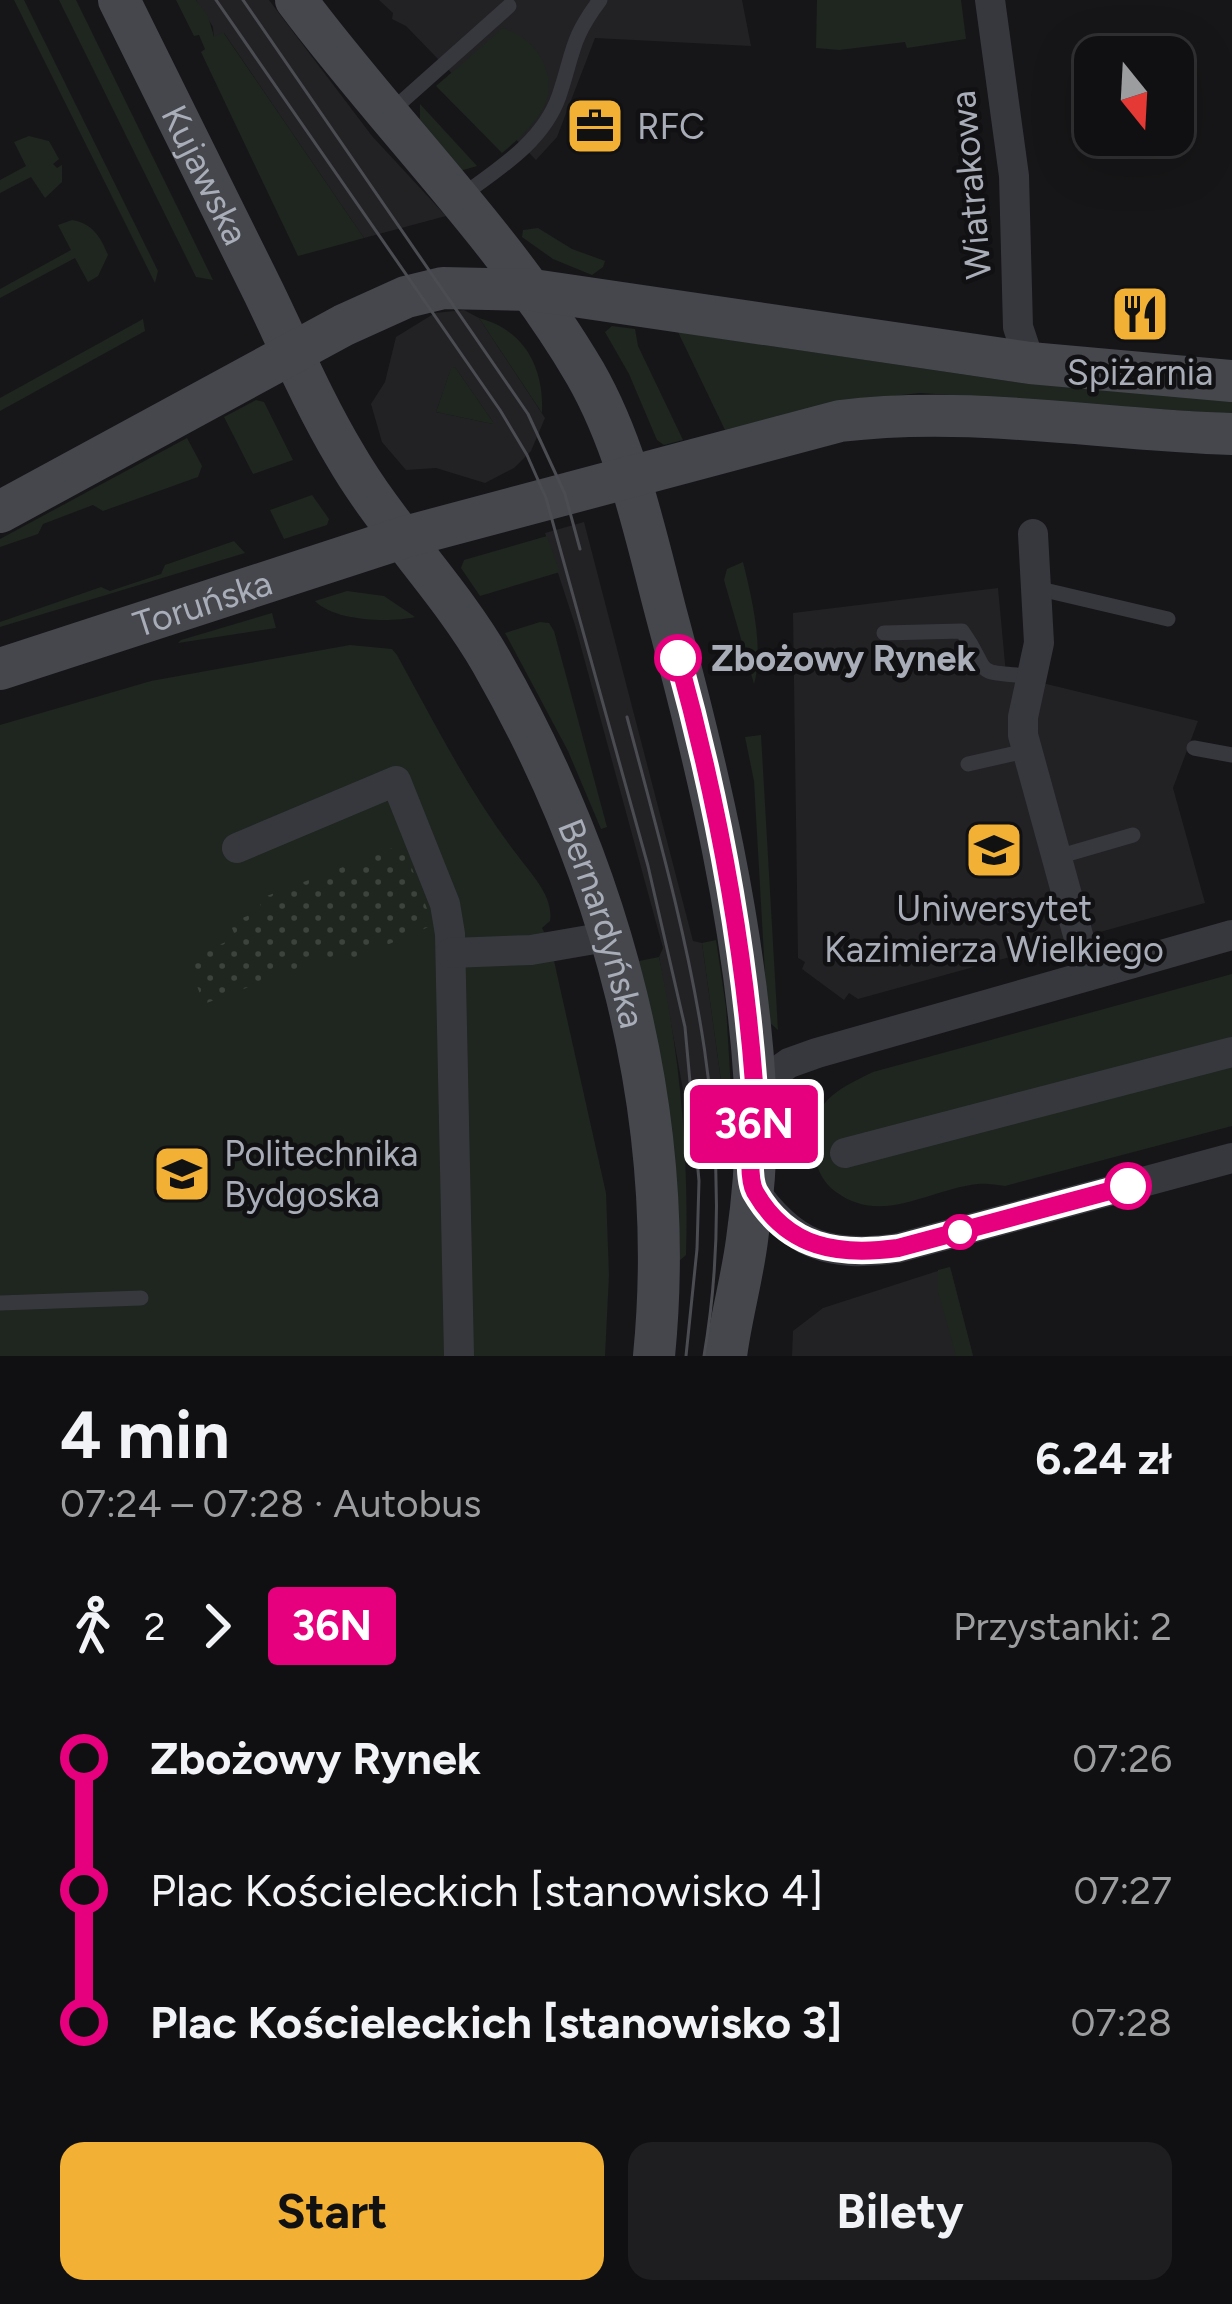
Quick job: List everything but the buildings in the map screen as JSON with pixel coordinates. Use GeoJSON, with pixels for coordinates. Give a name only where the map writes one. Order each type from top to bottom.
{"type":"FeatureCollection","features":[{"type":"Feature","properties":{"kind":"main road","name":"Kujawska"},"geometry":{"type":"LineString","coordinates":[[119,0],[343,452],[405,537]]}},
{"type":"Feature","properties":{"kind":"main road"},"geometry":{"type":"LineString","coordinates":[[296,0],[532,290],[586,376],[629,478],[720,822],[740,938],[755,1087],[752,1187],[726,1356]]}},
{"type":"Feature","properties":{"kind":"main road"},"geometry":{"type":"LineString","coordinates":[[0,512],[376,310],[418,293],[460,287],[532,290],[1030,363],[1212,380]]}},
{"type":"Feature","properties":{"kind":"main road"},"geometry":{"type":"LineString","coordinates":[[629,478],[787,433],[896,414],[1232,434]]}},
{"type":"Feature","properties":{"kind":"main road","name":"Toruńska"},"geometry":{"type":"LineString","coordinates":[[0,669],[405,537],[629,478]]}},
{"type":"Feature","properties":{"kind":"main road","name":"Bernardyńska"},"geometry":{"type":"LineString","coordinates":[[405,537],[467,621],[532,738],[568,811],[611,936],[634,1029],[655,1170],[658,1256],[653,1356]]}},
{"type":"Feature","properties":{"kind":"street","name":"Wiatrakowa"},"geometry":{"type":"LineString","coordinates":[[990,0],[1014,176],[1018,327],[1030,363]]}},
{"type":"Feature","properties":{"kind":"street"},"geometry":{"type":"LineString","coordinates":[[1034,534],[1039,643],[1023,717],[1025,752],[1089,975]]}},
{"type":"Feature","properties":{"kind":"street"},"geometry":{"type":"LineString","coordinates":[[237,848],[396,782],[445,904],[451,953],[459,1356]]}},
{"type":"Feature","properties":{"kind":"street"},"geometry":{"type":"LineString","coordinates":[[755,1087],[806,1056],[1232,934]]}},
{"type":"Feature","properties":{"kind":"street"},"geometry":{"type":"LineString","coordinates":[[451,953],[531,950],[611,936]]}},
{"type":"Feature","properties":{"kind":"street"},"geometry":{"type":"LineString","coordinates":[[844,1154],[1232,1052]]}},
{"type":"Feature","properties":{"kind":"street"},"geometry":{"type":"LineString","coordinates":[[752,1187],[769,1212],[796,1236],[843,1253],[870,1252],[1232,1158]]}},
{"type":"Feature","properties":{"kind":"lane"},"geometry":{"type":"LineString","coordinates":[[458,199],[536,136],[560,94],[575,35],[600,0]]}},
{"type":"Feature","properties":{"kind":"lane"},"geometry":{"type":"LineString","coordinates":[[386,115],[509,6]]}},
{"type":"Feature","properties":{"kind":"lane"},"geometry":{"type":"LineString","coordinates":[[1036,588],[1168,619]]}},
{"type":"Feature","properties":{"kind":"lane"},"geometry":{"type":"LineString","coordinates":[[884,633],[962,631],[980,667],[991,673],[1031,676]]}},
{"type":"Feature","properties":{"kind":"lane"},"geometry":{"type":"LineString","coordinates":[[1194,748],[1232,755]]}},
{"type":"Feature","properties":{"kind":"lane"},"geometry":{"type":"LineString","coordinates":[[968,764],[1025,752]]}},
{"type":"Feature","properties":{"kind":"lane"},"geometry":{"type":"LineString","coordinates":[[1054,858],[1133,835]]}},
{"type":"Feature","properties":{"kind":"lane"},"geometry":{"type":"LineString","coordinates":[[0,1303],[141,1298]]}},
{"type":"Feature","properties":{"kind":"shaded area"},"geometry":{"type":"Polygon","coordinates":[[[14,0],[24,0],[158,271],[155,283],[14,0]]]}},
{"type":"Feature","properties":{"kind":"shaded area"},"geometry":{"type":"Polygon","coordinates":[[[59,0],[76,0],[213,280],[196,277],[59,0]]]}},
{"type":"Feature","properties":{"kind":"shaded area"},"geometry":{"type":"Polygon","coordinates":[[[176,0],[196,0],[208,16],[214,37],[223,32],[364,238],[298,256],[201,52],[205,49],[199,35],[194,36],[176,0]]]}},
{"type":"Feature","properties":{"kind":"shaded area"},"geometry":{"type":"Polygon","coordinates":[[[196,0],[269,0],[372,136],[446,216],[364,238],[224,33],[214,38],[213,27],[196,0]]]}},
{"type":"Feature","properties":{"kind":"shaded area"},"geometry":{"type":"Polygon","coordinates":[[[379,0],[742,0],[751,46],[595,38],[557,137],[536,160],[406,26],[392,19],[393,13],[379,0]]]}},
{"type":"Feature","properties":{"kind":"shaded area"},"geometry":{"type":"Polygon","coordinates":[[[817,0],[961,0],[966,39],[907,48],[905,42],[816,48],[817,0]]]}},
{"type":"Feature","properties":{"kind":"shaded area"},"geometry":{"type":"Polygon","coordinates":[[[503,28],[533,47],[549,80],[539,115],[502,153],[436,86],[503,28]]]}},
{"type":"Feature","properties":{"kind":"shaded area"},"geometry":{"type":"Polygon","coordinates":[[[420,104],[477,166],[460,171],[420,120],[420,104]]]}},
{"type":"Feature","properties":{"kind":"shaded area"},"geometry":{"type":"Polygon","coordinates":[[[29,136],[49,141],[59,159],[53,164],[62,165],[62,182],[45,198],[31,177],[0,193],[0,180],[26,166],[14,142],[29,136]]]}},
{"type":"Feature","properties":{"kind":"shaded area"},"geometry":{"type":"Polygon","coordinates":[[[72,220],[91,228],[105,248],[108,255],[98,276],[88,282],[75,258],[0,298],[0,289],[71,250],[58,225],[72,220]]]}},
{"type":"Feature","properties":{"kind":"shaded area"},"geometry":{"type":"Polygon","coordinates":[[[538,228],[572,249],[605,261],[603,267],[592,275],[553,259],[522,237],[523,230],[538,228]]]}},
{"type":"Feature","properties":{"kind":"shaded area"},"geometry":{"type":"Polygon","coordinates":[[[464,310],[479,318],[545,418],[531,451],[514,468],[485,483],[436,468],[406,470],[382,442],[371,404],[385,382],[396,337],[435,313],[464,310]],[[455,367],[451,369],[436,412],[493,422],[455,367]]]}},
{"type":"Feature","properties":{"kind":"shaded area"},"geometry":{"type":"Polygon","coordinates":[[[479,318],[509,332],[528,353],[539,381],[542,413],[479,318]]]}},
{"type":"Feature","properties":{"kind":"shaded area"},"geometry":{"type":"Polygon","coordinates":[[[143,319],[145,331],[0,411],[0,398],[143,319]]]}},
{"type":"Feature","properties":{"kind":"shaded area"},"geometry":{"type":"Polygon","coordinates":[[[612,326],[635,329],[638,346],[683,440],[664,445],[657,440],[605,332],[612,326]]]}},
{"type":"Feature","properties":{"kind":"shaded area"},"geometry":{"type":"Polygon","coordinates":[[[678,332],[1022,383],[1232,401],[1232,414],[920,393],[830,403],[725,430],[678,332]]]}},
{"type":"Feature","properties":{"kind":"shaded area"},"geometry":{"type":"Polygon","coordinates":[[[455,367],[493,422],[493,424],[436,412],[455,367]]]}},
{"type":"Feature","properties":{"kind":"shaded area"},"geometry":{"type":"Polygon","coordinates":[[[256,400],[264,402],[293,460],[253,474],[224,417],[256,400]]]}},
{"type":"Feature","properties":{"kind":"shaded area"},"geometry":{"type":"Polygon","coordinates":[[[187,438],[202,466],[198,477],[103,511],[93,505],[43,524],[38,534],[0,547],[0,539],[187,438]]]}},
{"type":"Feature","properties":{"kind":"shaded area"},"geometry":{"type":"Polygon","coordinates":[[[312,495],[329,519],[327,525],[284,539],[270,510],[312,495]]]}},
{"type":"Feature","properties":{"kind":"shaded area"},"geometry":{"type":"Polygon","coordinates":[[[584,522],[693,941],[702,943],[726,1117],[733,1122],[734,1158],[687,1161],[683,1090],[659,957],[663,948],[575,625],[545,533],[584,522]]]}},
{"type":"Feature","properties":{"kind":"shaded area"},"geometry":{"type":"Polygon","coordinates":[[[547,536],[560,572],[480,596],[461,568],[464,560],[547,536]]]}},
{"type":"Feature","properties":{"kind":"shaded area"},"geometry":{"type":"Polygon","coordinates":[[[234,541],[245,553],[0,627],[0,622],[101,587],[110,591],[161,574],[165,565],[234,541]]]}},
{"type":"Feature","properties":{"kind":"shaded area"},"geometry":{"type":"Polygon","coordinates":[[[743,562],[757,640],[754,684],[724,580],[727,569],[743,562]]]}},
{"type":"Feature","properties":{"kind":"shaded area","name":"Uniwersytet Kazimierza Wielkiego"},"geometry":{"type":"Polygon","coordinates":[[[998,588],[1006,674],[1198,721],[1173,788],[1205,903],[858,999],[849,993],[844,1000],[802,969],[805,962],[798,958],[793,613],[998,588]]]}},
{"type":"Feature","properties":{"kind":"shaded area"},"geometry":{"type":"Polygon","coordinates":[[[347,591],[384,596],[415,617],[362,619],[335,613],[315,601],[347,591]]]}},
{"type":"Feature","properties":{"kind":"shaded area"},"geometry":{"type":"Polygon","coordinates":[[[272,613],[276,628],[178,643],[181,640],[272,613]]]}},
{"type":"Feature","properties":{"kind":"shaded area"},"geometry":{"type":"Polygon","coordinates":[[[549,623],[554,631],[607,827],[601,829],[568,751],[505,633],[549,623]]]}},
{"type":"Feature","properties":{"kind":"shaded area"},"geometry":{"type":"Polygon","coordinates":[[[350,645],[392,649],[397,655],[469,783],[549,903],[550,921],[542,928],[550,943],[606,1193],[605,1356],[0,1356],[0,725],[151,681],[350,645]]]}},
{"type":"Feature","properties":{"kind":"shaded area"},"geometry":{"type":"Polygon","coordinates":[[[761,735],[778,1030],[770,1023],[767,1009],[754,781],[745,737],[761,735]]]}},
{"type":"Feature","properties":{"kind":"shaded area"},"geometry":{"type":"Polygon","coordinates":[[[403,844],[433,925],[352,960],[315,962],[204,1004],[186,958],[236,938],[230,923],[262,910],[259,899],[403,844]]]}},
{"type":"Feature","properties":{"kind":"shaded area"},"geometry":{"type":"Polygon","coordinates":[[[716,940],[726,1007],[733,1122],[726,1117],[702,943],[716,940]]]}},
{"type":"Feature","properties":{"kind":"shaded area"},"geometry":{"type":"Polygon","coordinates":[[[659,957],[678,1068],[684,1142],[686,1255],[679,1261],[656,1037],[639,961],[659,957]]]}},
{"type":"Feature","properties":{"kind":"shaded area"},"geometry":{"type":"Polygon","coordinates":[[[1232,974],[1232,1126],[1005,1186],[960,1187],[888,1206],[853,1202],[820,1174],[814,1143],[819,1112],[833,1095],[873,1072],[1232,974]]]}},
{"type":"Feature","properties":{"kind":"shaded area"},"geometry":{"type":"Polygon","coordinates":[[[950,1267],[973,1356],[792,1356],[793,1331],[823,1308],[950,1267]]]}},
{"type":"Feature","properties":{"kind":"shaded area"},"geometry":{"type":"Polygon","coordinates":[[[950,1267],[973,1356],[956,1356],[938,1292],[938,1270],[950,1267]]]}},
{"type":"Feature","properties":{"kind":"tram line"},"geometry":{"type":"LineString","coordinates":[[216,0],[500,410],[546,498],[648,866],[685,1027],[699,1181],[686,1356]]}},
{"type":"Feature","properties":{"kind":"tram line"},"geometry":{"type":"LineString","coordinates":[[243,0],[528,414],[565,494],[580,549]]}},
{"type":"Feature","properties":{"kind":"tram line"},"geometry":{"type":"LineString","coordinates":[[627,717],[687,955],[712,1111],[717,1191],[704,1356]]}},
{"type":"Feature","properties":{"kind":"bus line","name":"36N"},"geometry":{"type":"LineString","coordinates":[[678,658],[733,890],[755,1087],[752,1187],[769,1212],[796,1236],[815,1245],[843,1253],[870,1252],[1128,1186]]}},
{"type":"Feature","properties":{"kind":"place","name":"RFC"},"geometry":{"type":"Point","coordinates":[595,126]}},
{"type":"Feature","properties":{"kind":"place","name":"Spiżarnia"},"geometry":{"type":"Point","coordinates":[1140,314]}},
{"type":"Feature","properties":{"kind":"place","name":"Zbożowy Rynek"},"geometry":{"type":"Point","coordinates":[678,658]}},
{"type":"Feature","properties":{"kind":"place","name":"Uniwersytet Kazimierza Wielkiego"},"geometry":{"type":"Point","coordinates":[994,850]}},
{"type":"Feature","properties":{"kind":"place","name":"Politechnika Bydgoska"},"geometry":{"type":"Point","coordinates":[182,1174]}}]}
